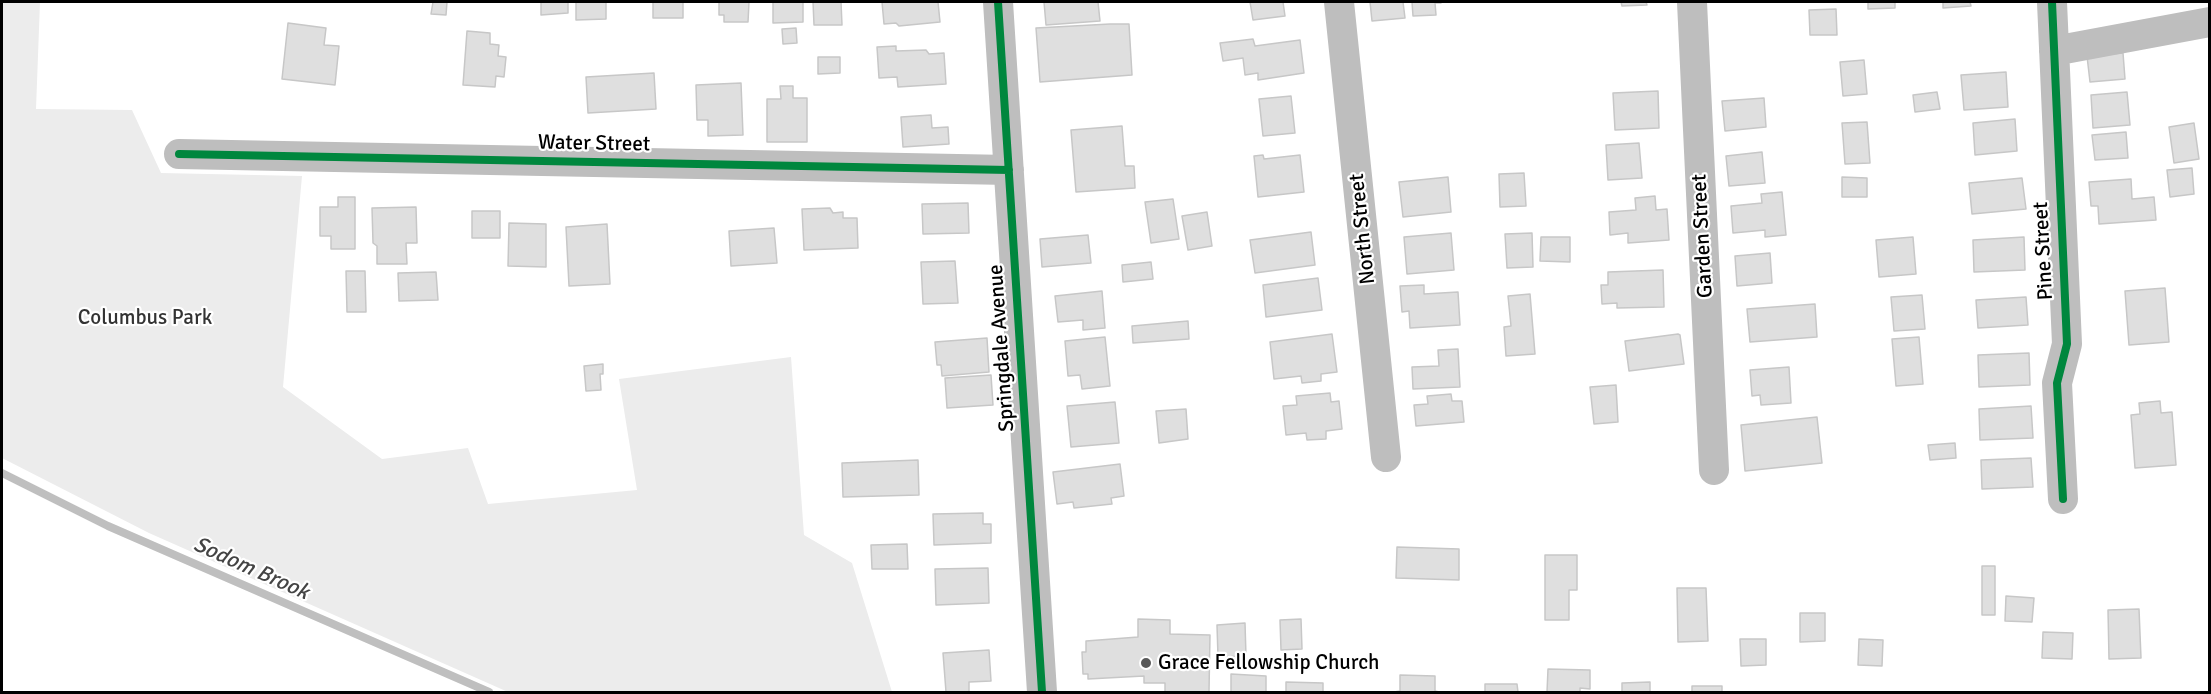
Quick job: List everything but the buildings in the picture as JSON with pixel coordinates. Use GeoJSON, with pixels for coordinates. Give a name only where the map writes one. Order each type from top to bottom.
{"type":"FeatureCollection","features":[{"type":"Feature","properties":{"kind":"street","name":"Springdale Avenue"},"geometry":{"type":"LineString","coordinates":[[998,2],[1042,693]]}},
{"type":"Feature","properties":{"kind":"street","name":"North Street"},"geometry":{"type":"LineString","coordinates":[[1339,2],[1386,457]]}},
{"type":"Feature","properties":{"kind":"street","name":"Garden Street"},"geometry":{"type":"LineString","coordinates":[[1692,2],[1714,470]]}},
{"type":"Feature","properties":{"kind":"street","name":"Pine Street"},"geometry":{"type":"LineString","coordinates":[[2052,2],[2067,344],[2057,383],[2062,499]]}},
{"type":"Feature","properties":{"kind":"street"},"geometry":{"type":"LineString","coordinates":[[2054,51],[2210,22]]}},
{"type":"Feature","properties":{"kind":"street","name":"Water Street"},"geometry":{"type":"LineString","coordinates":[[179,154],[1009,170]]}},
{"type":"Feature","properties":{"kind":"green space","name":"Columbus Park"},"geometry":{"type":"Polygon","coordinates":[[[2,2],[40,2],[36,109],[132,110],[161,173],[302,176],[283,387],[382,459],[468,448],[488,504],[637,490],[619,379],[791,357],[804,535],[852,563],[892,692],[508,692],[149,533],[2,458],[2,2]]]}},
{"type":"Feature","properties":{"kind":"waterway","name":"Sodom Brook"},"geometry":{"type":"LineString","coordinates":[[2,473],[108,526],[489,692]]}},
{"type":"Feature","properties":{"kind":"cycle path"},"geometry":{"type":"LineString","coordinates":[[998,2],[1042,692]]}},
{"type":"Feature","properties":{"kind":"cycle path"},"geometry":{"type":"LineString","coordinates":[[2052,2],[2067,344],[2057,383],[2063,499]]}},
{"type":"Feature","properties":{"kind":"cycle path"},"geometry":{"type":"LineString","coordinates":[[179,154],[1009,170]]}},
{"type":"Feature","properties":{"kind":"place","name":"Grace Fellowship Church"},"geometry":{"type":"Point","coordinates":[1146,663]}}]}
